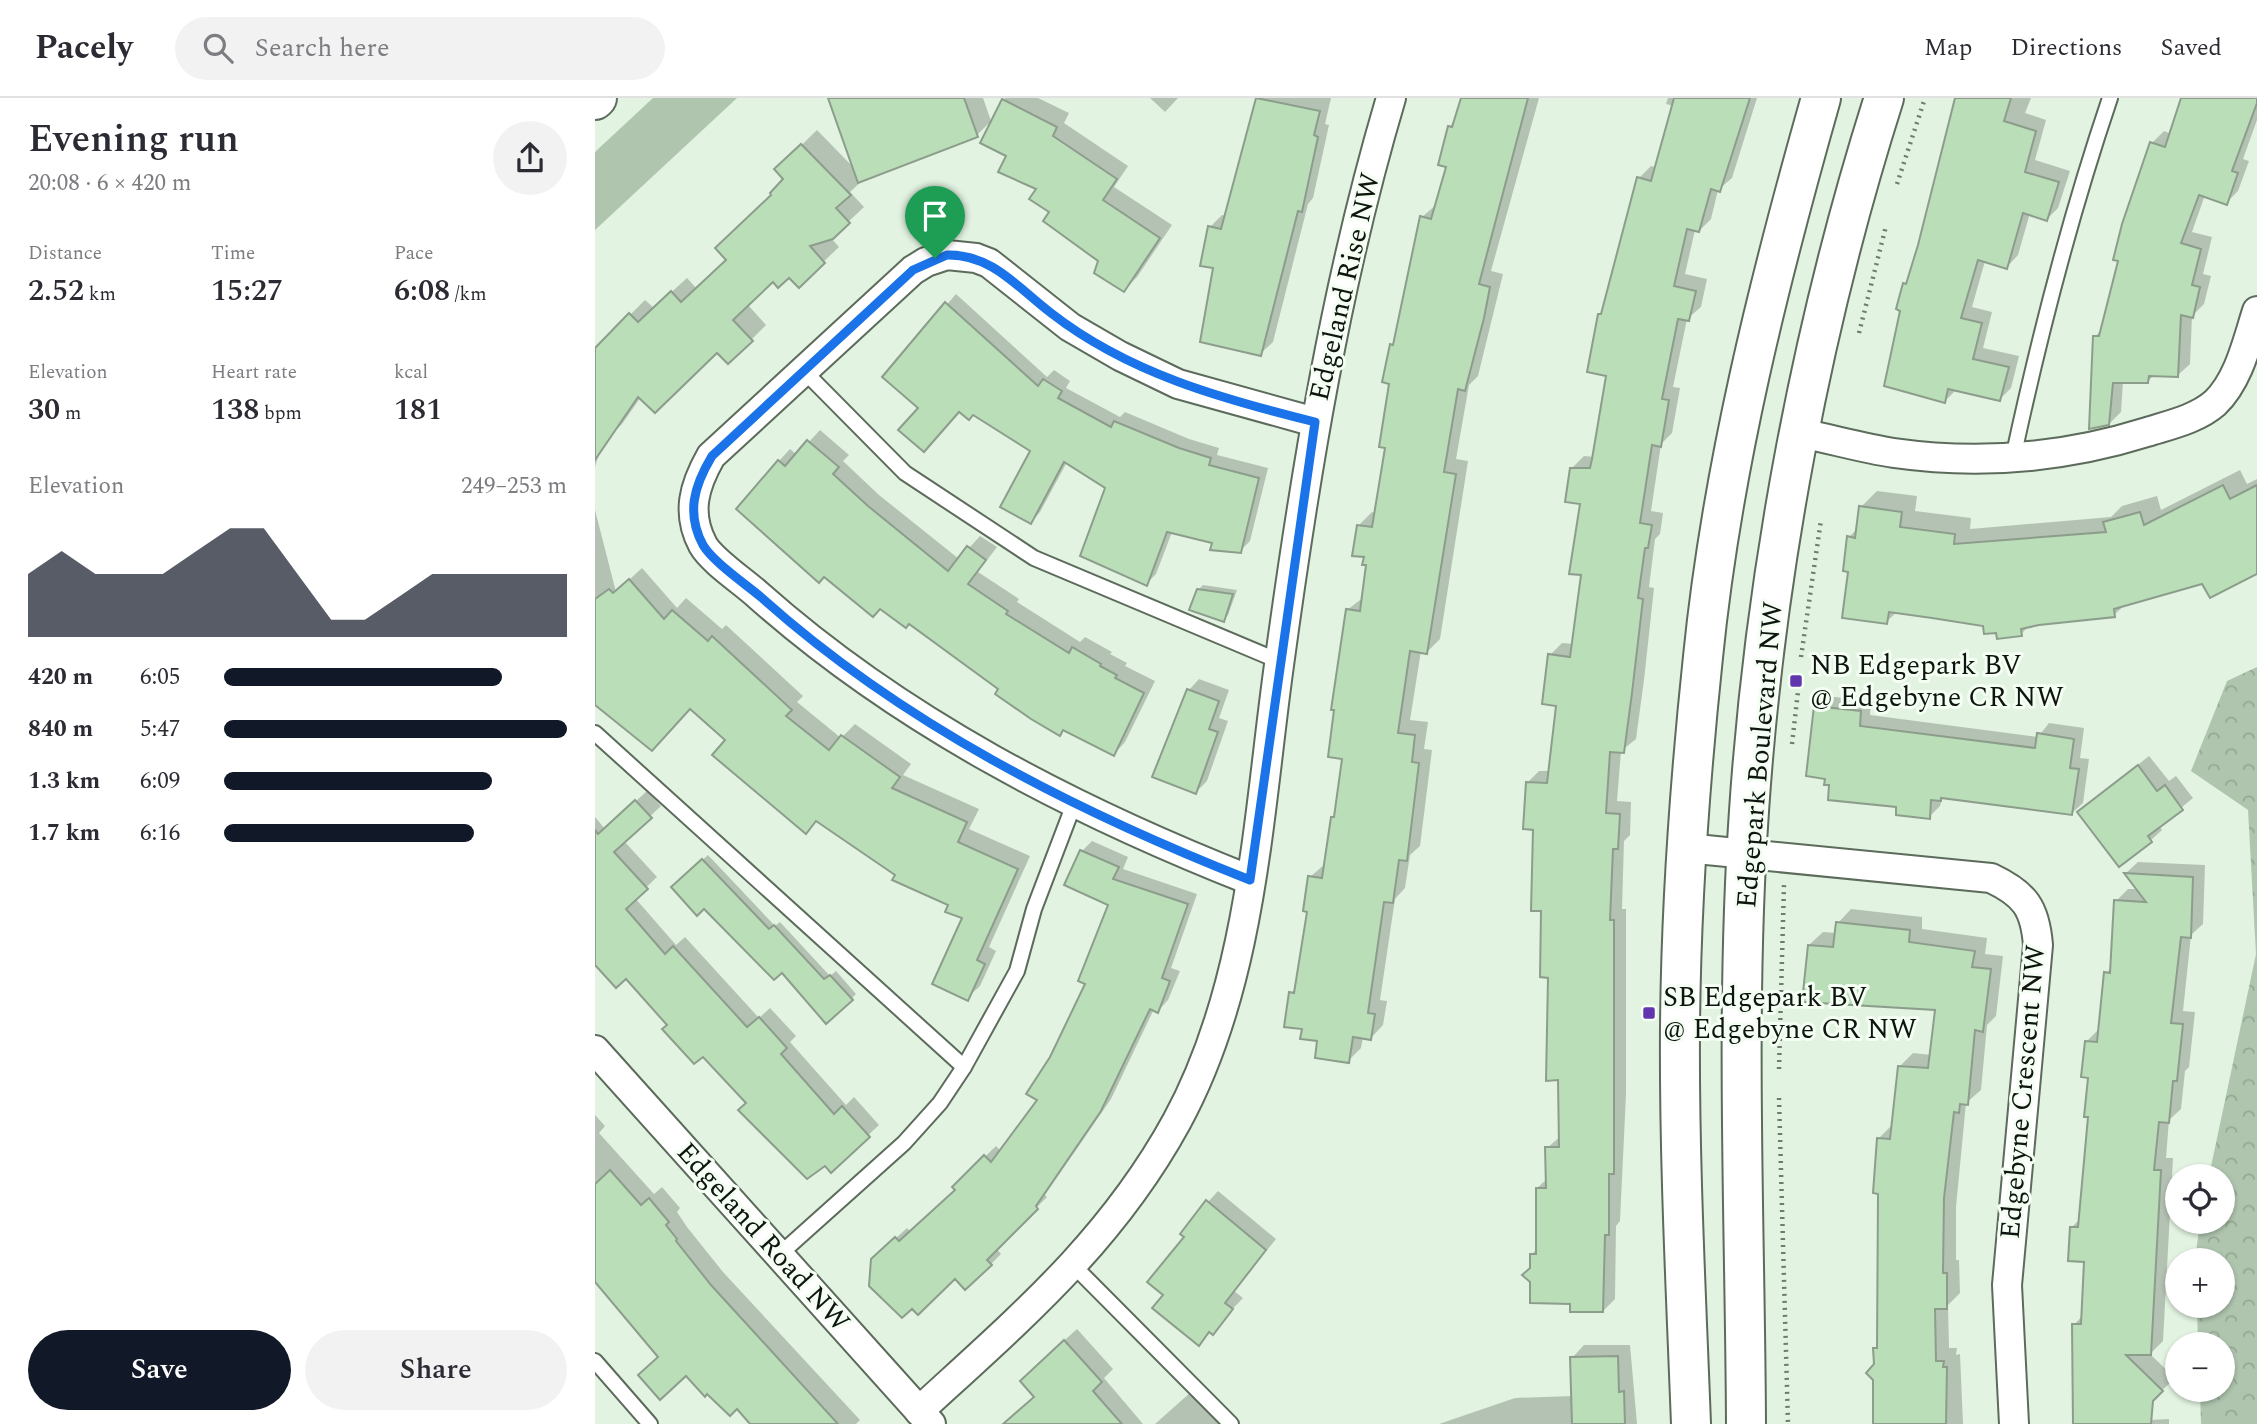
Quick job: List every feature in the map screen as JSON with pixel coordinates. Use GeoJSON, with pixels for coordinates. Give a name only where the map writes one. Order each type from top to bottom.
{"type":"FeatureCollection","features":[{"type":"Feature","properties":{"kind":"street","name":"Edgeland Rise NW"},"geometry":{"type":"LineString","coordinates":[[925,1417],[1074,1266],[1109,1224],[1178,1119],[1219,1021],[1250,880],[1315,422],[1347,270],[1391,98]]}},
{"type":"Feature","properties":{"kind":"street"},"geometry":{"type":"LineString","coordinates":[[1691,1424],[1680,1028],[1686,848],[1703,655],[1720,534],[1744,404],[1786,223],[1821,98]]}},
{"type":"Feature","properties":{"kind":"street","name":"Edgepark Boulevard NW"},"geometry":{"type":"LineString","coordinates":[[1746,1424],[1740,1058],[1747,854],[1763,655],[1800,433],[1838,258],[1884,98]]}},
{"type":"Feature","properties":{"kind":"street"},"geometry":{"type":"LineString","coordinates":[[1250,880],[1166,847],[1074,804],[901,705],[772,608],[704,547],[694,522],[692,497],[712,456],[913,270],[935,258],[963,255],[989,263],[1070,327],[1178,384],[1315,422]]}},
{"type":"Feature","properties":{"kind":"street"},"geometry":{"type":"LineString","coordinates":[[1800,433],[1902,454],[1948,459],[2013,458],[2091,448],[2192,417],[2214,403],[2230,382],[2257,312]]}},
{"type":"Feature","properties":{"kind":"street","name":"Edgebyne Crescent NW"},"geometry":{"type":"LineString","coordinates":[[1686,848],[1991,878],[2010,887],[2028,904],[2037,923],[2038,945],[2007,1285],[2014,1424]]}},
{"type":"Feature","properties":{"kind":"street","name":"Edgeland Road NW"},"geometry":{"type":"LineString","coordinates":[[596,1053],[925,1417]]}},
{"type":"Feature","properties":{"kind":"lane"},"geometry":{"type":"LineString","coordinates":[[2013,458],[2038,346],[2090,159],[2110,98]]}},
{"type":"Feature","properties":{"kind":"lane"},"geometry":{"type":"LineString","coordinates":[[805,372],[905,473],[1034,558],[1279,661]]}},
{"type":"Feature","properties":{"kind":"lane"},"geometry":{"type":"LineString","coordinates":[[595,733],[964,1067]]}},
{"type":"Feature","properties":{"kind":"lane"},"geometry":{"type":"LineString","coordinates":[[779,1255],[904,1143],[940,1103],[964,1067],[1017,971],[1034,909],[1074,804]]}},
{"type":"Feature","properties":{"kind":"lane"},"geometry":{"type":"LineString","coordinates":[[1074,1266],[1231,1424]]}},
{"type":"Feature","properties":{"kind":"lane"},"geometry":{"type":"LineString","coordinates":[[595,1361],[650,1424]]}},
{"type":"Feature","properties":{"kind":"path"},"geometry":{"type":"LineString","coordinates":[[1897,186],[1925,98]]}},
{"type":"Feature","properties":{"kind":"path"},"geometry":{"type":"LineString","coordinates":[[1855,346],[1886,225]]}},
{"type":"Feature","properties":{"kind":"path"},"geometry":{"type":"LineString","coordinates":[[1801,659],[1823,509]]}},
{"type":"Feature","properties":{"kind":"path"},"geometry":{"type":"LineString","coordinates":[[1791,753],[1800,672]]}},
{"type":"Feature","properties":{"kind":"path"},"geometry":{"type":"LineString","coordinates":[[1779,1082],[1785,858]]}},
{"type":"Feature","properties":{"kind":"path"},"geometry":{"type":"LineString","coordinates":[[1779,1095],[1788,1424]]}},
{"type":"Feature","properties":{"kind":"green space"},"geometry":{"type":"Polygon","coordinates":[[[653,98],[737,98],[595,230],[595,152],[653,98]]]}},
{"type":"Feature","properties":{"kind":"green space"},"geometry":{"type":"Polygon","coordinates":[[[2257,667],[2257,1424],[2201,1424],[2200,1402],[2235,1402],[2235,1332],[2198,1332],[2197,1318],[2235,1318],[2235,1248],[2197,1248],[2198,1234],[2235,1234],[2235,1164],[2212,1164],[2256,954],[2248,810],[2191,771],[2227,681],[2257,667]]]}},
{"type":"Feature","properties":{"kind":"building"},"geometry":{"type":"Polygon","coordinates":[[[828,98],[964,98],[978,137],[858,183],[828,98]]]}},
{"type":"Feature","properties":{"kind":"building"},"geometry":{"type":"Polygon","coordinates":[[[1256,98],[1320,111],[1314,135],[1318,137],[1302,212],[1298,211],[1261,356],[1200,342],[1213,268],[1200,266],[1208,226],[1221,229],[1256,98]]]}},
{"type":"Feature","properties":{"kind":"building"},"geometry":{"type":"Polygon","coordinates":[[[1461,98],[1528,98],[1479,284],[1490,287],[1484,318],[1465,391],[1458,389],[1444,472],[1456,474],[1427,654],[1410,651],[1398,733],[1415,735],[1412,762],[1419,763],[1407,861],[1399,860],[1393,903],[1384,902],[1368,1013],[1375,1014],[1371,1040],[1353,1037],[1349,1063],[1315,1058],[1317,1041],[1300,1039],[1302,1029],[1284,1027],[1289,992],[1294,993],[1307,912],[1303,911],[1308,876],[1322,878],[1331,817],[1334,817],[1342,759],[1328,757],[1334,710],[1331,710],[1346,609],[1360,611],[1366,565],[1362,565],[1364,557],[1352,556],[1357,525],[1372,527],[1385,448],[1379,447],[1389,384],[1382,382],[1390,344],[1393,345],[1420,216],[1431,219],[1446,167],[1438,165],[1448,126],[1452,127],[1461,98]]]}},
{"type":"Feature","properties":{"kind":"building"},"geometry":{"type":"Polygon","coordinates":[[[1674,98],[1750,98],[1720,192],[1711,189],[1699,232],[1687,229],[1674,286],[1696,291],[1689,321],[1678,319],[1662,399],[1669,400],[1661,447],[1652,445],[1640,523],[1652,525],[1648,548],[1645,548],[1638,598],[1643,599],[1624,753],[1610,752],[1606,813],[1620,814],[1618,849],[1613,849],[1610,920],[1614,920],[1614,1174],[1609,1174],[1609,1235],[1605,1235],[1603,1312],[1570,1312],[1570,1304],[1530,1303],[1530,1282],[1522,1275],[1530,1268],[1530,1254],[1536,1254],[1536,1188],[1546,1188],[1545,1147],[1559,1147],[1558,1080],[1546,1081],[1548,978],[1540,977],[1541,911],[1531,911],[1533,830],[1523,829],[1526,782],[1547,783],[1556,706],[1542,704],[1548,654],[1570,657],[1581,575],[1569,574],[1580,504],[1565,502],[1570,468],[1590,468],[1592,459],[1606,376],[1587,372],[1598,314],[1601,314],[1637,177],[1651,181],[1674,98]]]}},
{"type":"Feature","properties":{"kind":"building"},"geometry":{"type":"Polygon","coordinates":[[[1955,98],[2011,98],[2004,121],[2036,131],[2025,172],[2059,182],[2047,221],[2023,213],[2007,269],[1978,260],[1961,318],[1982,323],[1973,359],[2009,367],[2000,401],[1948,389],[1945,403],[1884,386],[1900,311],[1896,309],[1918,245],[1955,98]]]}},
{"type":"Feature","properties":{"kind":"building"},"geometry":{"type":"Polygon","coordinates":[[[2181,98],[2257,98],[2257,103],[2232,171],[2238,173],[2227,205],[2199,195],[2181,243],[2201,249],[2192,285],[2200,287],[2193,318],[2181,315],[2178,377],[2149,376],[2148,383],[2113,383],[2109,425],[2089,429],[2093,336],[2099,336],[2118,261],[2113,260],[2122,224],[2150,142],[2165,147],[2181,98]]]}},
{"type":"Feature","properties":{"kind":"building"},"geometry":{"type":"Polygon","coordinates":[[[1002,99],[1057,127],[1053,136],[1117,179],[1103,200],[1160,238],[1124,292],[1094,273],[1098,261],[1043,221],[1049,212],[1029,199],[1036,189],[998,172],[1006,156],[980,143],[1002,99]]]}},
{"type":"Feature","properties":{"kind":"building"},"geometry":{"type":"Polygon","coordinates":[[[801,144],[851,195],[836,208],[850,223],[833,239],[810,246],[825,263],[799,288],[789,278],[778,288],[773,282],[733,320],[753,341],[728,364],[717,353],[655,413],[638,397],[595,460],[595,348],[629,313],[638,322],[671,291],[681,302],[726,260],[715,248],[771,195],[783,179],[774,169],[801,144]]]}},
{"type":"Feature","properties":{"kind":"building"},"geometry":{"type":"Polygon","coordinates":[[[945,302],[1038,386],[1043,379],[1062,391],[1058,398],[1111,427],[1114,421],[1211,458],[1209,465],[1259,478],[1241,553],[1210,550],[1212,543],[1167,532],[1147,586],[1080,556],[1105,488],[1064,462],[1031,524],[1000,507],[1030,451],[973,415],[969,420],[959,412],[924,452],[898,430],[918,408],[882,377],[945,302]]]}},
{"type":"Feature","properties":{"kind":"building"},"geometry":{"type":"Polygon","coordinates":[[[807,440],[839,467],[833,474],[948,571],[967,546],[986,560],[968,584],[1008,611],[1006,614],[1069,653],[1072,647],[1117,675],[1115,678],[1144,693],[1114,756],[1063,730],[1060,736],[1031,719],[995,694],[998,689],[909,624],[906,628],[880,609],[873,617],[824,577],[819,583],[736,509],[778,460],[785,466],[807,440]]]}},
{"type":"Feature","properties":{"kind":"building"},"geometry":{"type":"Polygon","coordinates":[[[2223,485],[2230,499],[2257,485],[2257,574],[2210,598],[2202,584],[2114,609],[2115,617],[2039,625],[2021,629],[2022,636],[1997,639],[1996,633],[1984,634],[1983,626],[1889,612],[1887,624],[1842,618],[1848,572],[1843,571],[1847,536],[1855,538],[1859,506],[1902,512],[1900,527],[1955,534],[1954,544],[2106,532],[2103,522],[2140,512],[2144,525],[2223,485]]]}},
{"type":"Feature","properties":{"kind":"building"},"geometry":{"type":"Polygon","coordinates":[[[629,579],[664,619],[672,610],[708,641],[712,636],[792,710],[786,716],[829,750],[841,735],[900,777],[892,788],[967,822],[958,842],[1018,869],[977,960],[985,964],[968,1001],[932,984],[962,918],[945,912],[948,905],[892,880],[895,875],[816,821],[806,834],[712,755],[725,740],[690,709],[652,751],[595,705],[595,599],[609,589],[613,593],[629,579]]]}},
{"type":"Feature","properties":{"kind":"building"},"geometry":{"type":"Polygon","coordinates":[[[1197,589],[1233,594],[1224,622],[1189,610],[1197,589]]]}},
{"type":"Feature","properties":{"kind":"building"},"geometry":{"type":"Polygon","coordinates":[[[1187,689],[1219,701],[1209,729],[1218,732],[1196,794],[1152,777],[1187,689]]]}},
{"type":"Feature","properties":{"kind":"building"},"geometry":{"type":"Polygon","coordinates":[[[1814,706],[1861,711],[1860,726],[2035,748],[2037,733],[2074,739],[2070,768],[2079,769],[2072,815],[1941,798],[1941,801],[1931,800],[1930,819],[1896,815],[1896,807],[1828,800],[1829,785],[1824,785],[1825,779],[1806,776],[1814,706]]]}},
{"type":"Feature","properties":{"kind":"building"},"geometry":{"type":"Polygon","coordinates":[[[2138,765],[2157,791],[2165,785],[2183,810],[2148,836],[2152,842],[2119,867],[2077,812],[2138,765]]]}},
{"type":"Feature","properties":{"kind":"building"},"geometry":{"type":"Polygon","coordinates":[[[635,800],[652,818],[614,852],[648,889],[626,909],[665,954],[673,946],[747,1027],[759,1017],[787,1048],[781,1054],[834,1114],[842,1106],[870,1137],[831,1173],[825,1166],[807,1179],[738,1110],[746,1103],[703,1057],[694,1064],[662,1029],[667,1025],[626,979],[616,988],[595,965],[595,830],[598,834],[635,800]]]}},
{"type":"Feature","properties":{"kind":"building"},"geometry":{"type":"Polygon","coordinates":[[[1080,850],[1119,867],[1113,879],[1188,904],[1162,978],[1170,981],[1158,1013],[1150,1009],[1101,1111],[1036,1206],[1038,1209],[987,1260],[992,1265],[965,1290],[955,1279],[918,1315],[912,1309],[902,1318],[869,1286],[871,1259],[895,1237],[899,1241],[955,1190],[952,1187],[984,1155],[991,1162],[1037,1100],[1026,1094],[1050,1057],[1085,984],[1078,981],[1108,905],[1064,885],[1080,850]]]}},
{"type":"Feature","properties":{"kind":"building"},"geometry":{"type":"Polygon","coordinates":[[[702,859],[769,929],[774,925],[824,979],[830,975],[853,1000],[826,1024],[782,973],[774,980],[704,909],[697,916],[671,887],[702,859]]]}},
{"type":"Feature","properties":{"kind":"building"},"geometry":{"type":"Polygon","coordinates":[[[2124,873],[2193,877],[2191,938],[2181,937],[2171,1023],[2183,1024],[2177,1081],[2173,1081],[2169,1123],[2159,1122],[2154,1170],[2161,1170],[2151,1355],[2126,1355],[2163,1391],[2153,1401],[2151,1424],[2073,1424],[2072,1324],[2081,1324],[2084,1262],[2068,1261],[2070,1227],[2078,1227],[2088,1117],[2084,1117],[2088,1078],[2081,1077],[2085,1041],[2097,1042],[2104,972],[2110,973],[2114,900],[2146,902],[2124,873]]]}},
{"type":"Feature","properties":{"kind":"building"},"geometry":{"type":"Polygon","coordinates":[[[1836,922],[1910,930],[1909,942],[1975,951],[1972,967],[1991,969],[1983,1032],[1975,1030],[1968,1105],[1960,1104],[1959,1113],[1954,1112],[1944,1198],[1943,1273],[1947,1273],[1947,1309],[1935,1309],[1936,1361],[1944,1361],[1943,1367],[1947,1367],[1946,1424],[1873,1424],[1873,1380],[1866,1373],[1874,1364],[1873,1348],[1877,1348],[1878,1194],[1873,1193],[1877,1138],[1890,1139],[1898,1066],[1928,1068],[1935,1010],[1802,1002],[1808,945],[1833,947],[1836,922]]]}},
{"type":"Feature","properties":{"kind":"building"},"geometry":{"type":"Polygon","coordinates":[[[610,1170],[641,1205],[649,1198],[669,1222],[666,1225],[676,1241],[711,1285],[838,1424],[750,1424],[737,1409],[730,1416],[707,1394],[705,1397],[686,1376],[660,1400],[638,1375],[658,1357],[595,1282],[595,1184],[610,1170]]]}},
{"type":"Feature","properties":{"kind":"building"},"geometry":{"type":"Polygon","coordinates":[[[1206,1200],[1266,1250],[1225,1303],[1233,1309],[1213,1335],[1209,1332],[1199,1346],[1152,1308],[1163,1295],[1147,1282],[1184,1237],[1180,1234],[1206,1200]]]}},
{"type":"Feature","properties":{"kind":"building"},"geometry":{"type":"Polygon","coordinates":[[[1064,1340],[1102,1382],[1093,1391],[1122,1424],[1003,1424],[1034,1397],[1020,1381],[1064,1340]]]}},
{"type":"Feature","properties":{"kind":"building"},"geometry":{"type":"Polygon","coordinates":[[[1618,1356],[1619,1392],[1624,1391],[1625,1424],[1572,1424],[1570,1357],[1618,1356]]]}},
{"type":"Feature","properties":{"kind":"place","name":"NB Edgepark BV @ Edgebyne CR NW"},"geometry":{"type":"Point","coordinates":[1796,681]}},
{"type":"Feature","properties":{"kind":"place","name":"SB Edgepark BV @ Edgebyne CR NW"},"geometry":{"type":"Point","coordinates":[1649,1013]}},
{"type":"Feature","properties":{"kind":"route"},"geometry":{"type":"LineString","coordinates":[[963,255],[989,263],[1070,327],[1178,384],[1315,422],[1250,880],[1166,847],[1074,804],[901,705],[772,608],[704,547],[694,522],[692,497],[712,456],[913,270],[935,258],[963,255]]}}]}
